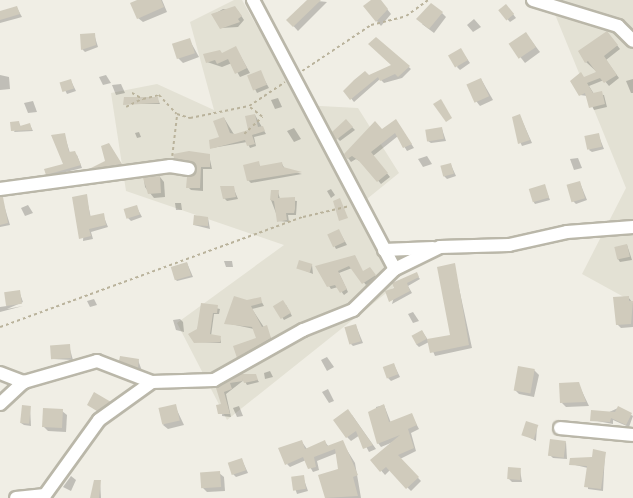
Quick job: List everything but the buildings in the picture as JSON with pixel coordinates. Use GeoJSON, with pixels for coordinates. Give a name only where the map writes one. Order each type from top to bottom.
{"type":"FeatureCollection","features":[{"type":"Feature","properties":{"kind":"street"},"geometry":{"type":"LineString","coordinates":[[253,0],[394,269]]}},
{"type":"Feature","properties":{"kind":"street"},"geometry":{"type":"LineString","coordinates":[[533,0],[618,26],[633,41]]}},
{"type":"Feature","properties":{"kind":"street"},"geometry":{"type":"LineString","coordinates":[[0,189],[170,165],[189,169]]}},
{"type":"Feature","properties":{"kind":"street"},"geometry":{"type":"LineString","coordinates":[[384,250],[509,246],[567,232],[633,227]]}},
{"type":"Feature","properties":{"kind":"street"},"geometry":{"type":"LineString","coordinates":[[0,404],[24,382],[97,361],[152,382],[214,380],[303,330],[353,310],[394,269],[440,247]]}},
{"type":"Feature","properties":{"kind":"street"},"geometry":{"type":"LineString","coordinates":[[0,374],[24,382]]}},
{"type":"Feature","properties":{"kind":"street"},"geometry":{"type":"LineString","coordinates":[[16,498],[45,495],[99,420],[152,382]]}},
{"type":"Feature","properties":{"kind":"street"},"geometry":{"type":"LineString","coordinates":[[560,428],[633,435]]}},
{"type":"Feature","properties":{"kind":"path"},"geometry":{"type":"LineString","coordinates":[[126,107],[159,95],[177,114],[190,118],[249,106],[371,25],[406,16],[428,0]]}},
{"type":"Feature","properties":{"kind":"path"},"geometry":{"type":"LineString","coordinates":[[132,93],[143,99]]}},
{"type":"Feature","properties":{"kind":"path"},"geometry":{"type":"LineString","coordinates":[[244,134],[262,117],[249,106]]}},
{"type":"Feature","properties":{"kind":"path"},"geometry":{"type":"LineString","coordinates":[[170,165],[177,114]]}},
{"type":"Feature","properties":{"kind":"path"},"geometry":{"type":"LineString","coordinates":[[0,327],[303,217],[337,212],[359,202]]}},
{"type":"Feature","properties":{"kind":"shaded area"},"geometry":{"type":"Polygon","coordinates":[[[234,0],[242,0],[301,105],[358,108],[399,173],[357,207],[395,286],[227,420],[177,323],[284,245],[126,191],[111,93],[157,84],[214,110],[190,22],[234,0]]]}},
{"type":"Feature","properties":{"kind":"shaded area"},"geometry":{"type":"Polygon","coordinates":[[[557,0],[633,0],[633,302],[582,274],[626,188],[554,12],[557,0]]]}}]}
